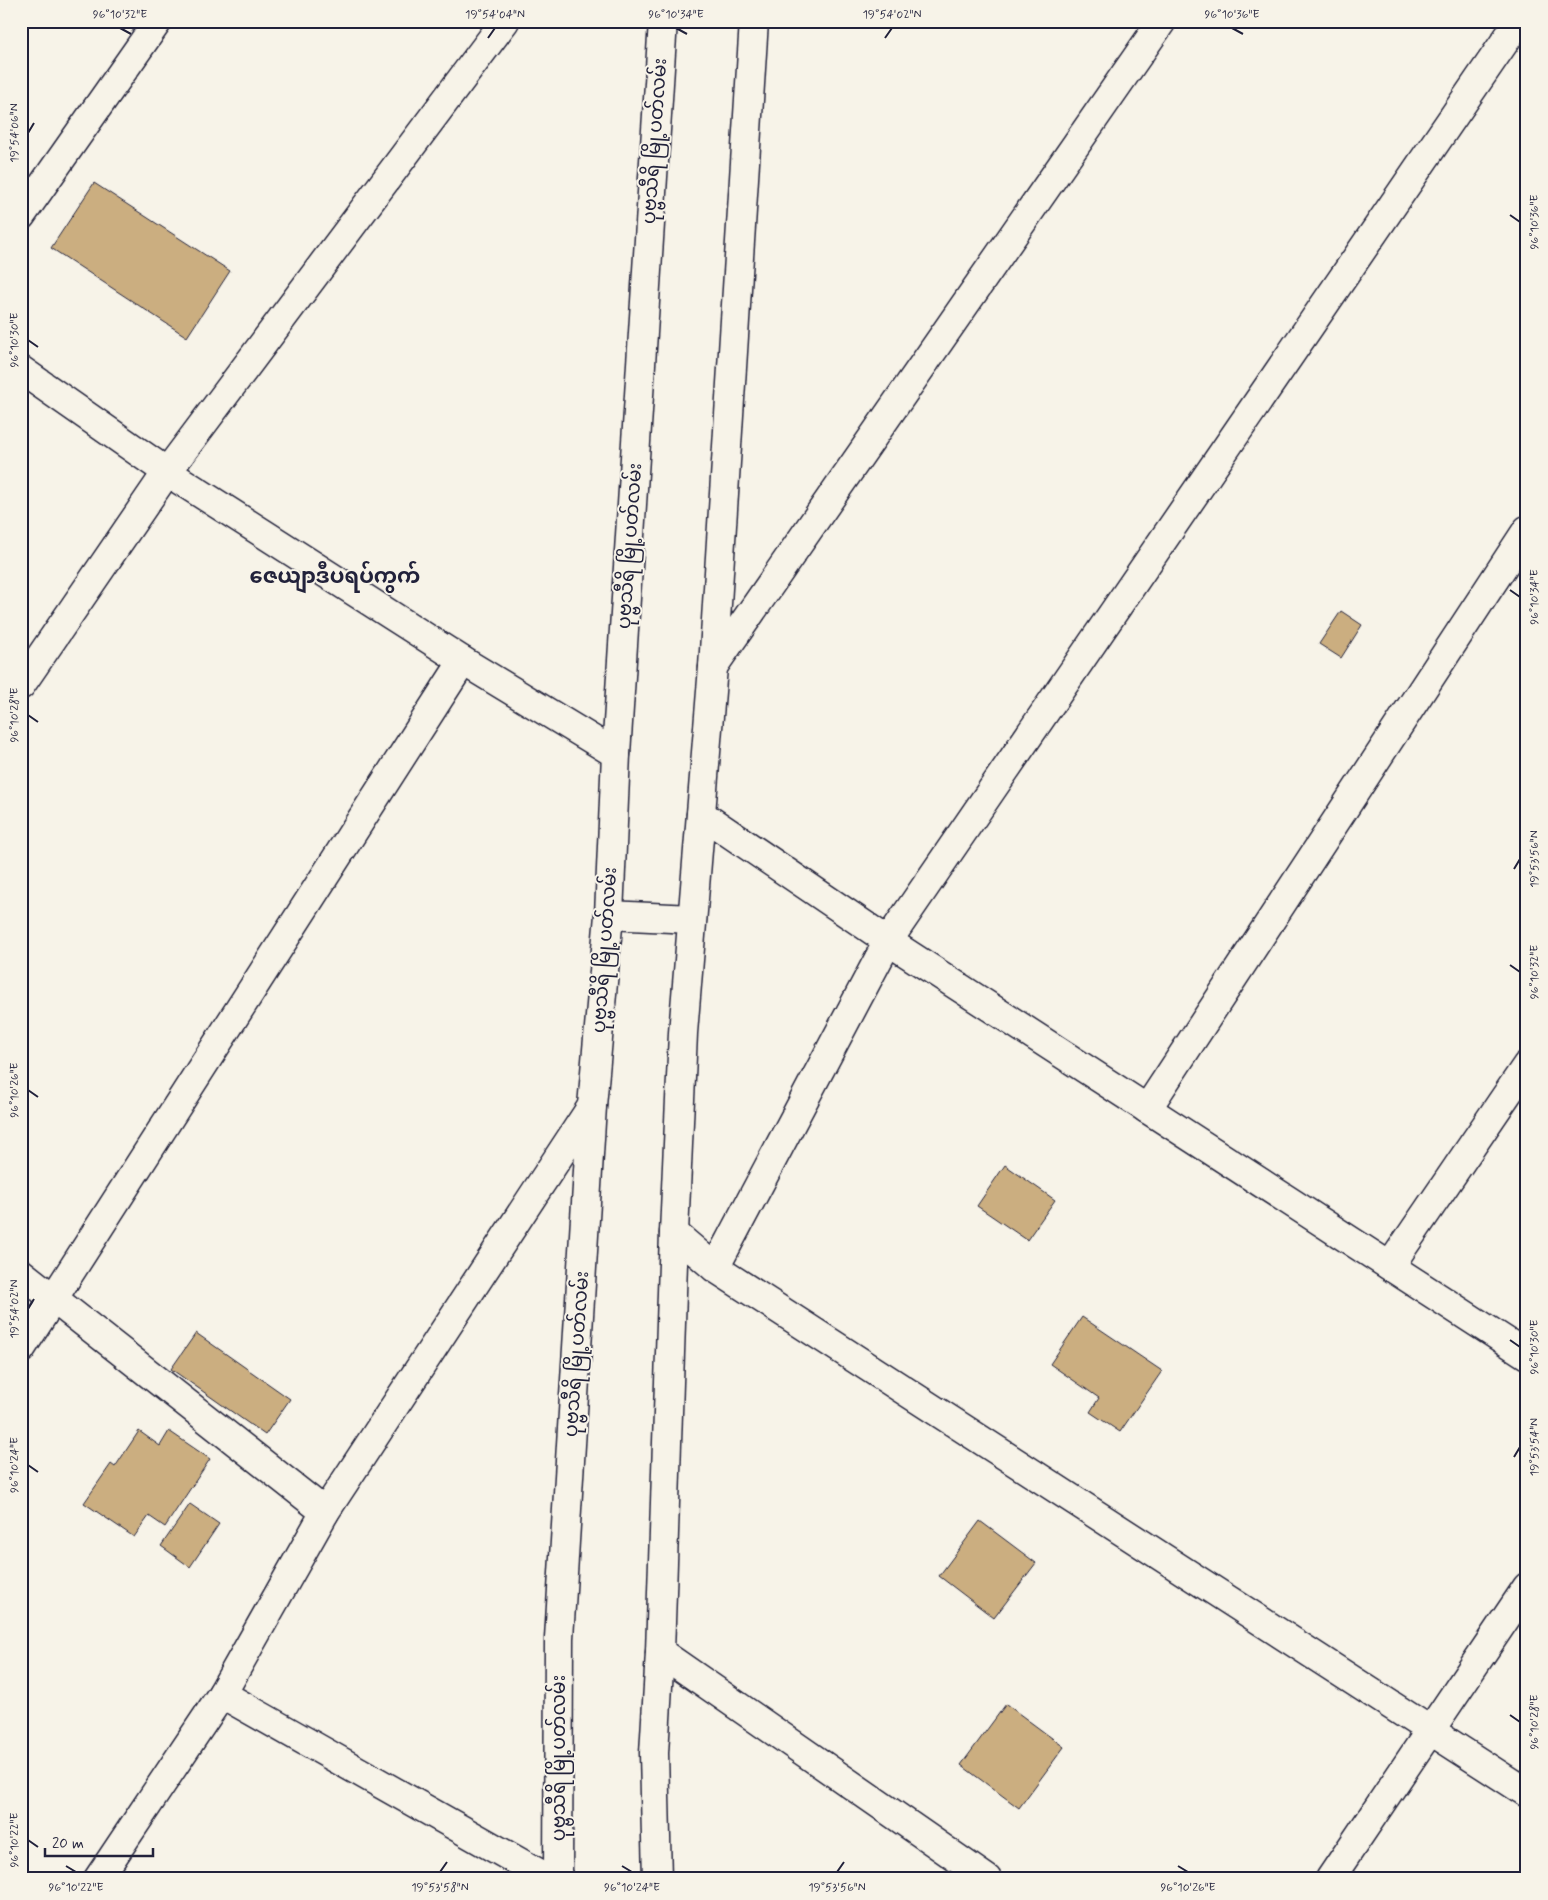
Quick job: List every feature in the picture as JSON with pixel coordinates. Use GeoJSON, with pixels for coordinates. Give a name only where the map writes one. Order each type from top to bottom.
{"type":"FeatureCollection","features":[{"type":"Feature","properties":{"kind":"street"},"geometry":{"type":"LineString","coordinates":[[21,216],[158,21]]}},
{"type":"Feature","properties":{"kind":"street"},"geometry":{"type":"LineString","coordinates":[[21,685],[167,472],[505,21]]}},
{"type":"Feature","properties":{"kind":"street","name":"ပုဗ္ဗသီရိ မြို့ပတ်လမ်း"},"geometry":{"type":"LineString","coordinates":[[558,1879],[559,1638],[592,1106],[609,914],[616,754],[663,21]]}},
{"type":"Feature","properties":{"kind":"street"},"geometry":{"type":"LineString","coordinates":[[657,1879],[654,1753],[660,1652],[674,1233],[683,1032],[713,667],[754,21]]}},
{"type":"Feature","properties":{"kind":"street"},"geometry":{"type":"LineString","coordinates":[[713,667],[1162,21]]}},
{"type":"Feature","properties":{"kind":"street"},"geometry":{"type":"LineString","coordinates":[[716,1268],[888,941],[1519,21]]}},
{"type":"Feature","properties":{"kind":"street"},"geometry":{"type":"LineString","coordinates":[[21,370],[167,472],[463,661],[616,754]]}},
{"type":"Feature","properties":{"kind":"street"},"geometry":{"type":"LineString","coordinates":[[1147,1109],[1527,530]]}},
{"type":"Feature","properties":{"kind":"street"},"geometry":{"type":"LineString","coordinates":[[21,1349],[463,661]]}},
{"type":"Feature","properties":{"kind":"street"},"geometry":{"type":"LineString","coordinates":[[701,814],[888,941],[1527,1355]]}},
{"type":"Feature","properties":{"kind":"street"},"geometry":{"type":"LineString","coordinates":[[609,914],[692,918]]}},
{"type":"Feature","properties":{"kind":"street"},"geometry":{"type":"LineString","coordinates":[[1390,1266],[1527,1065]]}},
{"type":"Feature","properties":{"kind":"street"},"geometry":{"type":"LineString","coordinates":[[98,1879],[222,1694],[326,1512],[592,1106]]}},
{"type":"Feature","properties":{"kind":"street"},"geometry":{"type":"LineString","coordinates":[[674,1233],[716,1268],[1527,1793]]}},
{"type":"Feature","properties":{"kind":"street"},"geometry":{"type":"LineString","coordinates":[[21,1273],[326,1512]]}},
{"type":"Feature","properties":{"kind":"street"},"geometry":{"type":"LineString","coordinates":[[1330,1879],[1527,1587]]}},
{"type":"Feature","properties":{"kind":"street"},"geometry":{"type":"LineString","coordinates":[[660,1652],[987,1879]]}},
{"type":"Feature","properties":{"kind":"street"},"geometry":{"type":"LineString","coordinates":[[222,1694],[549,1879]]}},
{"type":"Feature","properties":{"kind":"building"},"geometry":{"type":"Polygon","coordinates":[[[94,183],[230,271],[187,337],[51,248],[94,183]]]}},
{"type":"Feature","properties":{"kind":"building"},"geometry":{"type":"Polygon","coordinates":[[[1341,611],[1362,625],[1341,658],[1319,644],[1341,611]]]}},
{"type":"Feature","properties":{"kind":"building"},"geometry":{"type":"Polygon","coordinates":[[[1005,1165],[1055,1200],[1027,1240],[977,1206],[1005,1165]]]}},
{"type":"Feature","properties":{"kind":"building"},"geometry":{"type":"Polygon","coordinates":[[[1082,1317],[1162,1371],[1120,1432],[1090,1412],[1099,1398],[1050,1364],[1082,1317]]]}},
{"type":"Feature","properties":{"kind":"building"},"geometry":{"type":"Polygon","coordinates":[[[196,1333],[290,1399],[265,1435],[171,1369],[196,1333]]]}},
{"type":"Feature","properties":{"kind":"building"},"geometry":{"type":"Polygon","coordinates":[[[139,1431],[160,1446],[169,1431],[210,1459],[165,1527],[149,1516],[134,1537],[84,1503],[111,1464],[115,1467],[139,1431]]]}},
{"type":"Feature","properties":{"kind":"building"},"geometry":{"type":"Polygon","coordinates":[[[190,1504],[219,1524],[190,1567],[161,1546],[190,1504]]]}},
{"type":"Feature","properties":{"kind":"building"},"geometry":{"type":"Polygon","coordinates":[[[980,1521],[1036,1563],[994,1618],[939,1576],[980,1521]]]}},
{"type":"Feature","properties":{"kind":"building"},"geometry":{"type":"Polygon","coordinates":[[[1006,1704],[1064,1747],[1019,1808],[961,1765],[1006,1704]]]}},
{"type":"Feature","properties":{"kind":"district","name":"ဇေယျာဒီပရပ်ကွက်"},"geometry":{"type":"Point","coordinates":[335,577]}}]}
